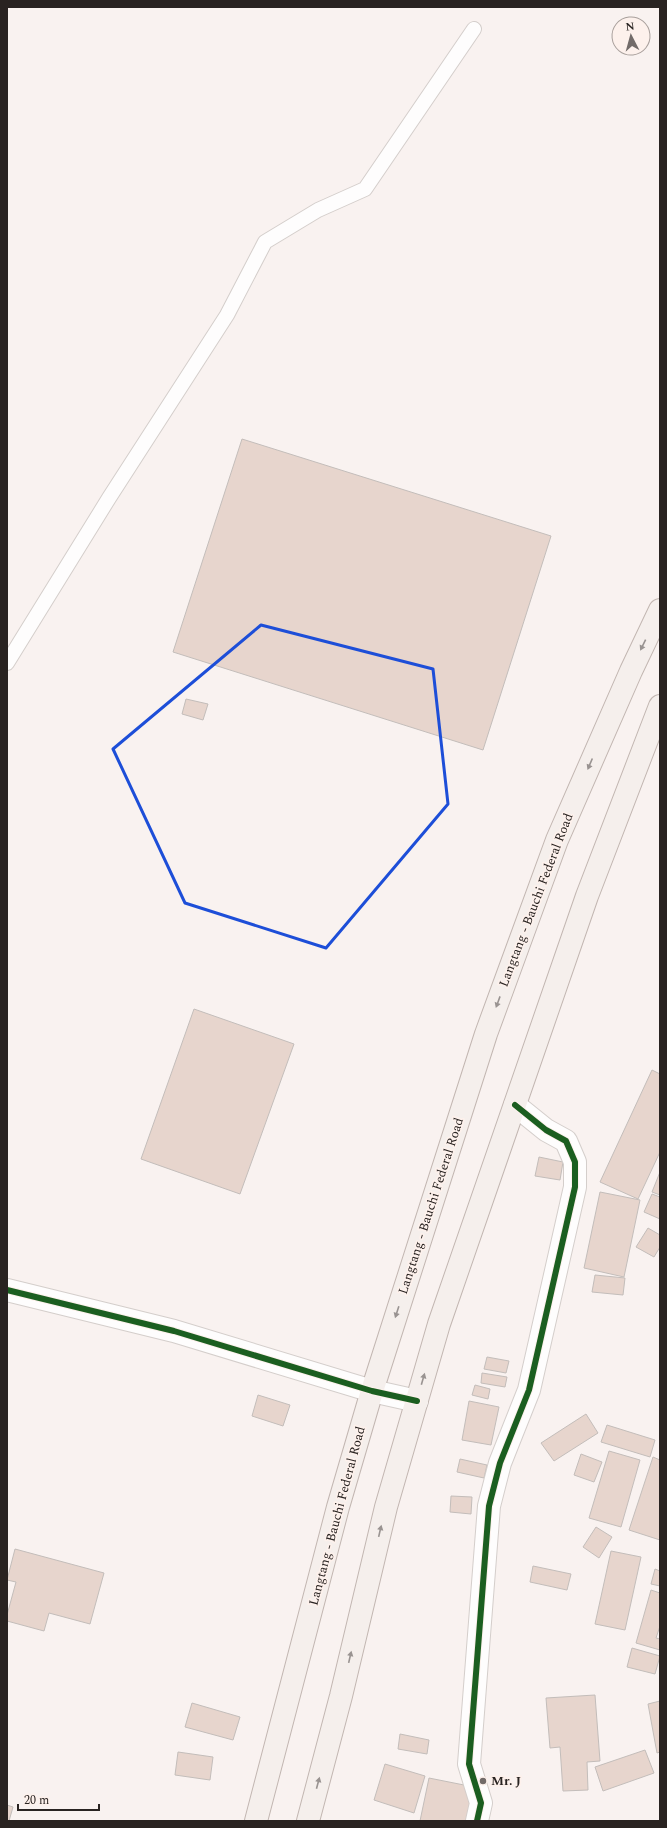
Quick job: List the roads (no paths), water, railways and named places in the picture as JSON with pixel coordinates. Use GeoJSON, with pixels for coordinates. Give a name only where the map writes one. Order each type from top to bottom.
{"type":"FeatureCollection","features":[{"type":"Feature","properties":{"kind":"main road","name":"Langtang - Bauchi Federal Road"},"geometry":{"type":"LineString","coordinates":[[256,1821],[338,1507],[372,1391],[486,1034],[552,855],[628,678],[660,610]]}},
{"type":"Feature","properties":{"kind":"main road"},"geometry":{"type":"LineString","coordinates":[[308,1821],[341,1696],[386,1507],[439,1324],[587,896],[660,706]]}},
{"type":"Feature","properties":{"kind":"street"},"geometry":{"type":"LineString","coordinates":[[477,1821],[481,1803],[469,1764],[489,1506],[500,1462],[529,1390],[575,1187],[575,1162],[566,1141],[546,1130],[515,1105]]}},
{"type":"Feature","properties":{"kind":"street"},"geometry":{"type":"LineString","coordinates":[[7,1290],[174,1330],[372,1391],[417,1401]]}},
{"type":"Feature","properties":{"kind":"lane"},"geometry":{"type":"LineString","coordinates":[[7,663],[109,498],[227,315],[265,242],[318,210],[365,189],[474,30]]}},
{"type":"Feature","properties":{"kind":"place","name":"Mr. J"},"geometry":{"type":"Point","coordinates":[483,1781]}}]}
